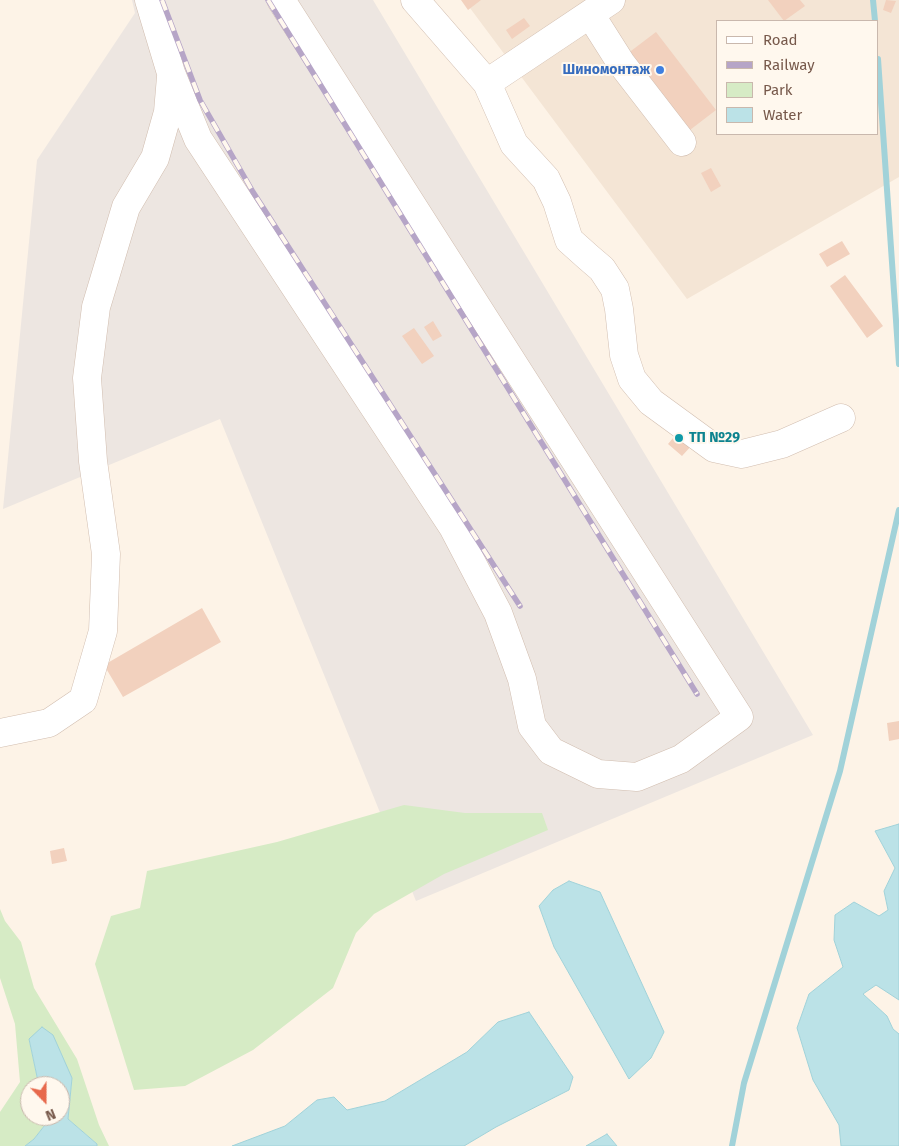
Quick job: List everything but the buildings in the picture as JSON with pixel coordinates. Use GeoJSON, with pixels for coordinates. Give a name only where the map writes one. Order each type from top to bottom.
{"type":"FeatureCollection","features":[{"type":"Feature","properties":{"kind":"street"},"geometry":{"type":"LineString","coordinates":[[150,0],[171,73],[198,139],[453,527],[498,613],[522,679],[532,726],[551,751],[598,774],[637,777],[681,759],[739,717],[281,0]]}},
{"type":"Feature","properties":{"kind":"street"},"geometry":{"type":"LineString","coordinates":[[415,0],[488,83],[514,144],[546,179],[557,202],[569,240],[602,269],[614,289],[619,309],[624,355],[632,379],[651,402],[714,448],[742,454],[782,444],[841,418]]}},
{"type":"Feature","properties":{"kind":"street"},"geometry":{"type":"LineString","coordinates":[[488,83],[600,7],[621,63],[682,142]]}},
{"type":"Feature","properties":{"kind":"street"},"geometry":{"type":"LineString","coordinates":[[0,733],[49,723],[83,700],[103,631],[106,554],[93,461],[87,378],[96,307],[126,207],[155,158],[168,112],[171,73]]}},
{"type":"Feature","properties":{"kind":"shaded area"},"geometry":{"type":"Polygon","coordinates":[[[132,0],[373,0],[813,735],[416,901],[220,419],[3,509],[37,160],[135,13],[132,0]]]}},
{"type":"Feature","properties":{"kind":"shaded area"},"geometry":{"type":"Polygon","coordinates":[[[464,0],[899,0],[899,177],[687,299],[464,0]]]}},
{"type":"Feature","properties":{"kind":"green space"},"geometry":{"type":"Polygon","coordinates":[[[404,805],[465,813],[542,813],[548,830],[444,874],[374,914],[356,933],[333,988],[253,1050],[185,1086],[134,1090],[95,964],[111,916],[140,908],[147,871],[277,842],[404,805]]]}},
{"type":"Feature","properties":{"kind":"green space"},"geometry":{"type":"Polygon","coordinates":[[[0,909],[5,921],[21,942],[34,988],[77,1059],[99,1125],[109,1146],[97,1146],[70,1121],[72,1078],[29,1039],[37,1076],[20,1076],[20,1082],[15,1024],[0,978],[0,909]]]}},
{"type":"Feature","properties":{"kind":"green space"},"geometry":{"type":"Polygon","coordinates":[[[20,1082],[20,1126],[44,1126],[34,1139],[25,1146],[0,1146],[0,1112],[20,1082]]]}},
{"type":"Feature","properties":{"kind":"water"},"geometry":{"type":"Polygon","coordinates":[[[899,824],[899,1000],[876,985],[863,994],[887,1016],[893,1029],[899,1034],[899,1146],[841,1146],[839,1125],[813,1080],[797,1028],[809,994],[843,967],[834,940],[835,915],[854,902],[879,916],[888,910],[884,891],[895,868],[875,831],[899,824]]]}},
{"type":"Feature","properties":{"kind":"water"},"geometry":{"type":"Polygon","coordinates":[[[569,881],[600,892],[664,1032],[651,1058],[629,1079],[554,947],[539,906],[553,890],[569,881]]]}},
{"type":"Feature","properties":{"kind":"water"},"geometry":{"type":"Polygon","coordinates":[[[529,1012],[573,1077],[569,1090],[496,1127],[464,1146],[232,1146],[285,1126],[317,1100],[334,1097],[347,1110],[385,1101],[467,1052],[498,1022],[529,1012]]]}},
{"type":"Feature","properties":{"kind":"water"},"geometry":{"type":"Polygon","coordinates":[[[42,1027],[53,1035],[72,1078],[70,1098],[70,1076],[37,1076],[29,1039],[42,1027]]]}},
{"type":"Feature","properties":{"kind":"water"},"geometry":{"type":"Polygon","coordinates":[[[70,1121],[97,1146],[25,1146],[34,1139],[44,1126],[70,1126],[70,1121]]]}},
{"type":"Feature","properties":{"kind":"water"},"geometry":{"type":"Polygon","coordinates":[[[607,1134],[617,1146],[586,1146],[607,1134]]]}},
{"type":"Feature","properties":{"kind":"waterway"},"geometry":{"type":"LineString","coordinates":[[873,0],[875,20]]}},
{"type":"Feature","properties":{"kind":"waterway"},"geometry":{"type":"LineString","coordinates":[[879,74],[899,364]]}},
{"type":"Feature","properties":{"kind":"waterway"},"geometry":{"type":"LineString","coordinates":[[732,1146],[744,1083],[840,771],[899,510]]}},
{"type":"Feature","properties":{"kind":"railway"},"geometry":{"type":"LineString","coordinates":[[162,0],[200,100],[253,192],[520,606]]}},
{"type":"Feature","properties":{"kind":"railway"},"geometry":{"type":"LineString","coordinates":[[268,0],[697,694]]}},
{"type":"Feature","properties":{"kind":"place","name":"Шиномонтаж"},"geometry":{"type":"Point","coordinates":[660,70]}},
{"type":"Feature","properties":{"kind":"place","name":"ТП №29"},"geometry":{"type":"Point","coordinates":[679,438]}}]}
